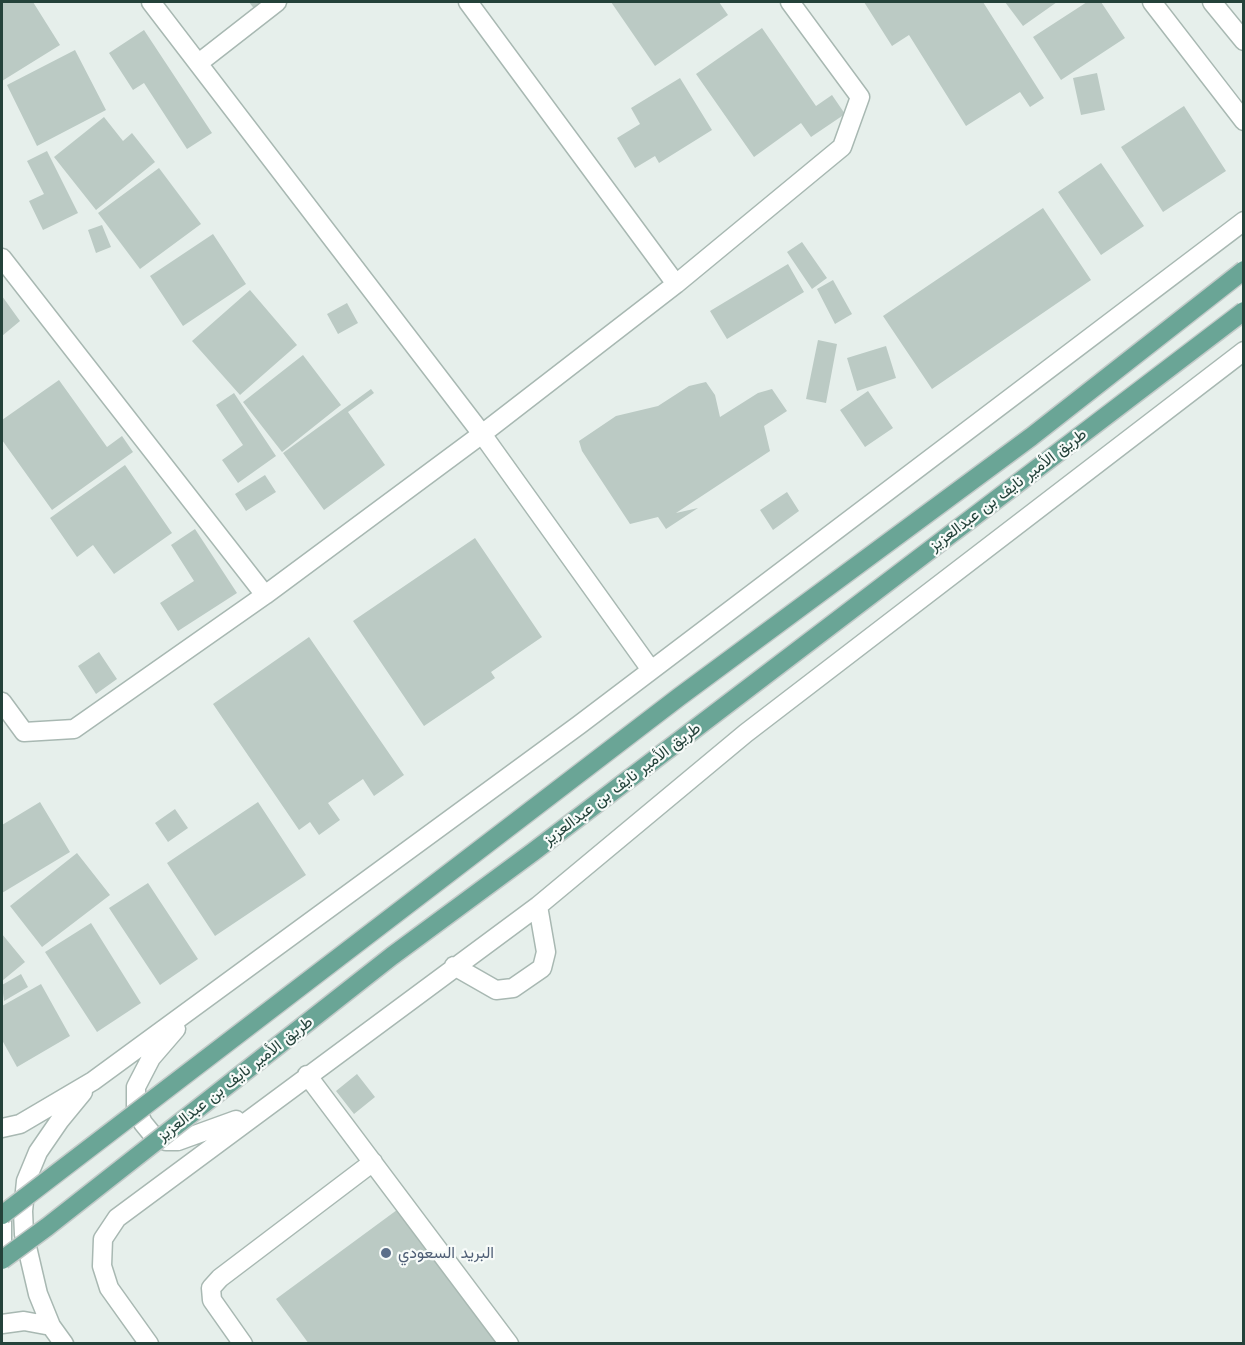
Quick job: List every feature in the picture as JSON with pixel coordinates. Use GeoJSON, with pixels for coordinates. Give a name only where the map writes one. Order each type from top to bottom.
{"type":"FeatureCollection","features":[{"type":"Feature","properties":{"kind":"main road","name":"طريق الأمير نايف بن عبدالعزيز"},"geometry":{"type":"LineString","coordinates":[[2,1217],[679,697],[1031,437],[1244,270]]}},
{"type":"Feature","properties":{"kind":"main road","name":"طريق الأمير نايف بن عبدالعزيز"},"geometry":{"type":"LineString","coordinates":[[2,1260],[392,956],[533,852],[1244,311]]}},
{"type":"Feature","properties":{"kind":"street"},"geometry":{"type":"LineString","coordinates":[[152,2],[482,434],[651,670]]}},
{"type":"Feature","properties":{"kind":"street"},"geometry":{"type":"LineString","coordinates":[[200,62],[277,2]]}},
{"type":"Feature","properties":{"kind":"street"},"geometry":{"type":"LineString","coordinates":[[468,2],[676,284]]}},
{"type":"Feature","properties":{"kind":"street"},"geometry":{"type":"LineString","coordinates":[[2,702],[24,732],[74,729],[265,595],[482,434],[676,284],[842,147],[860,97],[790,2]]}},
{"type":"Feature","properties":{"kind":"street"},"geometry":{"type":"LineString","coordinates":[[1152,2],[1244,121]]}},
{"type":"Feature","properties":{"kind":"street"},"geometry":{"type":"LineString","coordinates":[[1212,2],[1244,41]]}},
{"type":"Feature","properties":{"kind":"street"},"geometry":{"type":"LineString","coordinates":[[2,1128],[21,1124],[93,1081],[651,670],[1244,221]]}},
{"type":"Feature","properties":{"kind":"street"},"geometry":{"type":"LineString","coordinates":[[2,258],[265,595]]}},
{"type":"Feature","properties":{"kind":"street"},"geometry":{"type":"LineString","coordinates":[[149,1344],[109,1288],[102,1266],[103,1239],[117,1218],[454,966],[538,906],[746,734],[1244,351]]}},
{"type":"Feature","properties":{"kind":"street"},"geometry":{"type":"LineString","coordinates":[[454,966],[496,990],[513,988],[542,968],[546,952],[538,906]]}},
{"type":"Feature","properties":{"kind":"street"},"geometry":{"type":"LineString","coordinates":[[199,1003],[151,1058],[141,1076],[135,1100],[139,1117],[155,1137],[166,1141],[178,1141],[256,1113]]}},
{"type":"Feature","properties":{"kind":"street"},"geometry":{"type":"LineString","coordinates":[[307,1075],[509,1344]]}},
{"type":"Feature","properties":{"kind":"street"},"geometry":{"type":"LineString","coordinates":[[64,1344],[51,1326],[38,1294],[24,1234],[23,1211],[26,1181],[44,1144],[60,1119],[93,1081]]}},
{"type":"Feature","properties":{"kind":"street"},"geometry":{"type":"LineString","coordinates":[[243,1344],[212,1300],[211,1288],[220,1278],[373,1162]]}},
{"type":"Feature","properties":{"kind":"street"},"geometry":{"type":"LineString","coordinates":[[2,1217],[2,1246]]}},
{"type":"Feature","properties":{"kind":"street"},"geometry":{"type":"LineString","coordinates":[[2,1324],[24,1321],[51,1326]]}},
{"type":"Feature","properties":{"kind":"building"},"geometry":{"type":"Polygon","coordinates":[[[2,2],[33,2],[60,45],[2,81],[2,2]]]}},
{"type":"Feature","properties":{"kind":"building"},"geometry":{"type":"Polygon","coordinates":[[[249,2],[268,2],[255,10],[249,2]]]}},
{"type":"Feature","properties":{"kind":"building"},"geometry":{"type":"Polygon","coordinates":[[[611,2],[719,2],[728,15],[655,66],[611,2]]]}},
{"type":"Feature","properties":{"kind":"building"},"geometry":{"type":"Polygon","coordinates":[[[864,2],[983,2],[1044,98],[1030,107],[1020,92],[966,126],[909,35],[892,46],[864,2]]]}},
{"type":"Feature","properties":{"kind":"building"},"geometry":{"type":"Polygon","coordinates":[[[1005,2],[1057,2],[1023,26],[1005,2]]]}},
{"type":"Feature","properties":{"kind":"building"},"geometry":{"type":"Polygon","coordinates":[[[1087,2],[1101,2],[1125,38],[1061,80],[1033,37],[1087,2]]]}},
{"type":"Feature","properties":{"kind":"building"},"geometry":{"type":"Polygon","coordinates":[[[762,28],[816,106],[832,95],[845,114],[811,137],[801,123],[754,157],[696,74],[762,28]]]}},
{"type":"Feature","properties":{"kind":"building"},"geometry":{"type":"Polygon","coordinates":[[[144,30],[212,133],[187,149],[144,83],[133,90],[109,53],[144,30]]]}},
{"type":"Feature","properties":{"kind":"building"},"geometry":{"type":"Polygon","coordinates":[[[75,50],[106,110],[37,146],[7,85],[75,50]]]}},
{"type":"Feature","properties":{"kind":"building"},"geometry":{"type":"Polygon","coordinates":[[[1097,73],[1105,110],[1081,115],[1073,78],[1097,73]]]}},
{"type":"Feature","properties":{"kind":"building"},"geometry":{"type":"Polygon","coordinates":[[[680,78],[712,130],[659,163],[655,156],[635,168],[617,138],[640,124],[631,108],[680,78]]]}},
{"type":"Feature","properties":{"kind":"building"},"geometry":{"type":"Polygon","coordinates":[[[1184,106],[1226,171],[1163,212],[1121,147],[1184,106]]]}},
{"type":"Feature","properties":{"kind":"building"},"geometry":{"type":"Polygon","coordinates":[[[104,117],[123,141],[132,133],[155,162],[96,210],[54,157],[104,117]]]}},
{"type":"Feature","properties":{"kind":"building"},"geometry":{"type":"Polygon","coordinates":[[[47,151],[78,213],[43,230],[29,201],[44,194],[27,161],[47,151]]]}},
{"type":"Feature","properties":{"kind":"building"},"geometry":{"type":"Polygon","coordinates":[[[1101,163],[1144,226],[1101,255],[1058,192],[1101,163]]]}},
{"type":"Feature","properties":{"kind":"building"},"geometry":{"type":"Polygon","coordinates":[[[159,168],[201,224],[140,269],[98,213],[159,168]]]}},
{"type":"Feature","properties":{"kind":"building"},"geometry":{"type":"Polygon","coordinates":[[[1043,208],[1091,280],[932,389],[883,316],[1043,208]]]}},
{"type":"Feature","properties":{"kind":"building"},"geometry":{"type":"Polygon","coordinates":[[[102,225],[111,247],[96,253],[88,230],[102,225]]]}},
{"type":"Feature","properties":{"kind":"building"},"geometry":{"type":"Polygon","coordinates":[[[213,234],[246,284],[183,326],[150,276],[213,234]]]}},
{"type":"Feature","properties":{"kind":"building"},"geometry":{"type":"Polygon","coordinates":[[[802,242],[827,278],[812,289],[787,252],[802,242]]]}},
{"type":"Feature","properties":{"kind":"building"},"geometry":{"type":"Polygon","coordinates":[[[788,264],[804,292],[727,339],[710,311],[788,264]]]}},
{"type":"Feature","properties":{"kind":"building"},"geometry":{"type":"Polygon","coordinates":[[[833,280],[852,314],[835,324],[817,289],[833,280]]]}},
{"type":"Feature","properties":{"kind":"building"},"geometry":{"type":"Polygon","coordinates":[[[250,290],[297,345],[240,395],[192,341],[250,290]]]}},
{"type":"Feature","properties":{"kind":"building"},"geometry":{"type":"Polygon","coordinates":[[[2,296],[20,321],[2,336],[2,296]]]}},
{"type":"Feature","properties":{"kind":"building"},"geometry":{"type":"Polygon","coordinates":[[[347,303],[358,323],[338,334],[327,314],[347,303]]]}},
{"type":"Feature","properties":{"kind":"building"},"geometry":{"type":"Polygon","coordinates":[[[818,340],[837,344],[826,403],[806,399],[818,340]]]}},
{"type":"Feature","properties":{"kind":"building"},"geometry":{"type":"Polygon","coordinates":[[[886,346],[896,378],[857,391],[847,358],[886,346]]]}},
{"type":"Feature","properties":{"kind":"building"},"geometry":{"type":"Polygon","coordinates":[[[303,355],[341,405],[282,452],[243,402],[303,355]]]}},
{"type":"Feature","properties":{"kind":"building"},"geometry":{"type":"Polygon","coordinates":[[[59,380],[107,447],[122,436],[133,452],[52,510],[2,440],[2,420],[59,380]]]}},
{"type":"Feature","properties":{"kind":"building"},"geometry":{"type":"Polygon","coordinates":[[[706,382],[715,395],[720,417],[758,393],[772,389],[787,411],[764,426],[770,451],[676,513],[698,508],[666,529],[658,517],[630,524],[582,451],[579,441],[616,416],[658,406],[689,386],[706,382]]]}},
{"type":"Feature","properties":{"kind":"building"},"geometry":{"type":"Polygon","coordinates":[[[371,389],[374,393],[348,412],[385,465],[324,510],[283,453],[371,389]]]}},
{"type":"Feature","properties":{"kind":"building"},"geometry":{"type":"Polygon","coordinates":[[[868,391],[893,428],[865,447],[840,410],[868,391]]]}},
{"type":"Feature","properties":{"kind":"building"},"geometry":{"type":"Polygon","coordinates":[[[234,393],[276,456],[238,483],[222,460],[243,445],[216,405],[234,393]]]}},
{"type":"Feature","properties":{"kind":"building"},"geometry":{"type":"Polygon","coordinates":[[[125,465],[172,533],[114,574],[93,545],[77,557],[50,518],[125,465]]]}},
{"type":"Feature","properties":{"kind":"building"},"geometry":{"type":"Polygon","coordinates":[[[265,475],[276,492],[246,511],[235,494],[265,475]]]}},
{"type":"Feature","properties":{"kind":"building"},"geometry":{"type":"Polygon","coordinates":[[[787,492],[799,511],[773,530],[760,510],[787,492]]]}},
{"type":"Feature","properties":{"kind":"building"},"geometry":{"type":"Polygon","coordinates":[[[195,529],[237,593],[178,631],[160,603],[194,581],[171,545],[195,529]]]}},
{"type":"Feature","properties":{"kind":"building"},"geometry":{"type":"Polygon","coordinates":[[[475,538],[542,637],[491,672],[495,678],[424,726],[353,621],[475,538]]]}},
{"type":"Feature","properties":{"kind":"building"},"geometry":{"type":"Polygon","coordinates":[[[309,637],[404,775],[374,796],[363,779],[328,803],[340,820],[319,835],[310,822],[299,830],[213,704],[309,637]]]}},
{"type":"Feature","properties":{"kind":"building"},"geometry":{"type":"Polygon","coordinates":[[[99,652],[117,679],[96,694],[78,666],[99,652]]]}},
{"type":"Feature","properties":{"kind":"building"},"geometry":{"type":"Polygon","coordinates":[[[40,802],[70,852],[2,893],[2,825],[40,802]]]}},
{"type":"Feature","properties":{"kind":"building"},"geometry":{"type":"Polygon","coordinates":[[[258,802],[306,875],[215,936],[167,863],[258,802]]]}},
{"type":"Feature","properties":{"kind":"building"},"geometry":{"type":"Polygon","coordinates":[[[175,809],[188,828],[168,842],[155,823],[175,809]]]}},
{"type":"Feature","properties":{"kind":"building"},"geometry":{"type":"Polygon","coordinates":[[[77,853],[110,895],[42,947],[10,906],[77,853]]]}},
{"type":"Feature","properties":{"kind":"building"},"geometry":{"type":"Polygon","coordinates":[[[148,883],[198,959],[160,985],[109,908],[148,883]]]}},
{"type":"Feature","properties":{"kind":"building"},"geometry":{"type":"Polygon","coordinates":[[[91,923],[141,1003],[97,1032],[45,952],[91,923]]]}},
{"type":"Feature","properties":{"kind":"building"},"geometry":{"type":"Polygon","coordinates":[[[2,934],[25,962],[2,981],[2,934]]]}},
{"type":"Feature","properties":{"kind":"building"},"geometry":{"type":"Polygon","coordinates":[[[21,974],[28,987],[4,1001],[2,985],[21,974]]]}},
{"type":"Feature","properties":{"kind":"building"},"geometry":{"type":"Polygon","coordinates":[[[41,984],[70,1036],[17,1067],[2,1040],[2,1006],[41,984]]]}},
{"type":"Feature","properties":{"kind":"building"},"geometry":{"type":"Polygon","coordinates":[[[357,1074],[375,1097],[354,1114],[336,1091],[357,1074]]]}},
{"type":"Feature","properties":{"kind":"building","name":"البريد السعودي"},"geometry":{"type":"Polygon","coordinates":[[[401,1207],[501,1344],[309,1344],[276,1299],[401,1207]]]}},
{"type":"Feature","properties":{"kind":"place","name":"البريد السعودي"},"geometry":{"type":"Point","coordinates":[386,1253]}}]}
